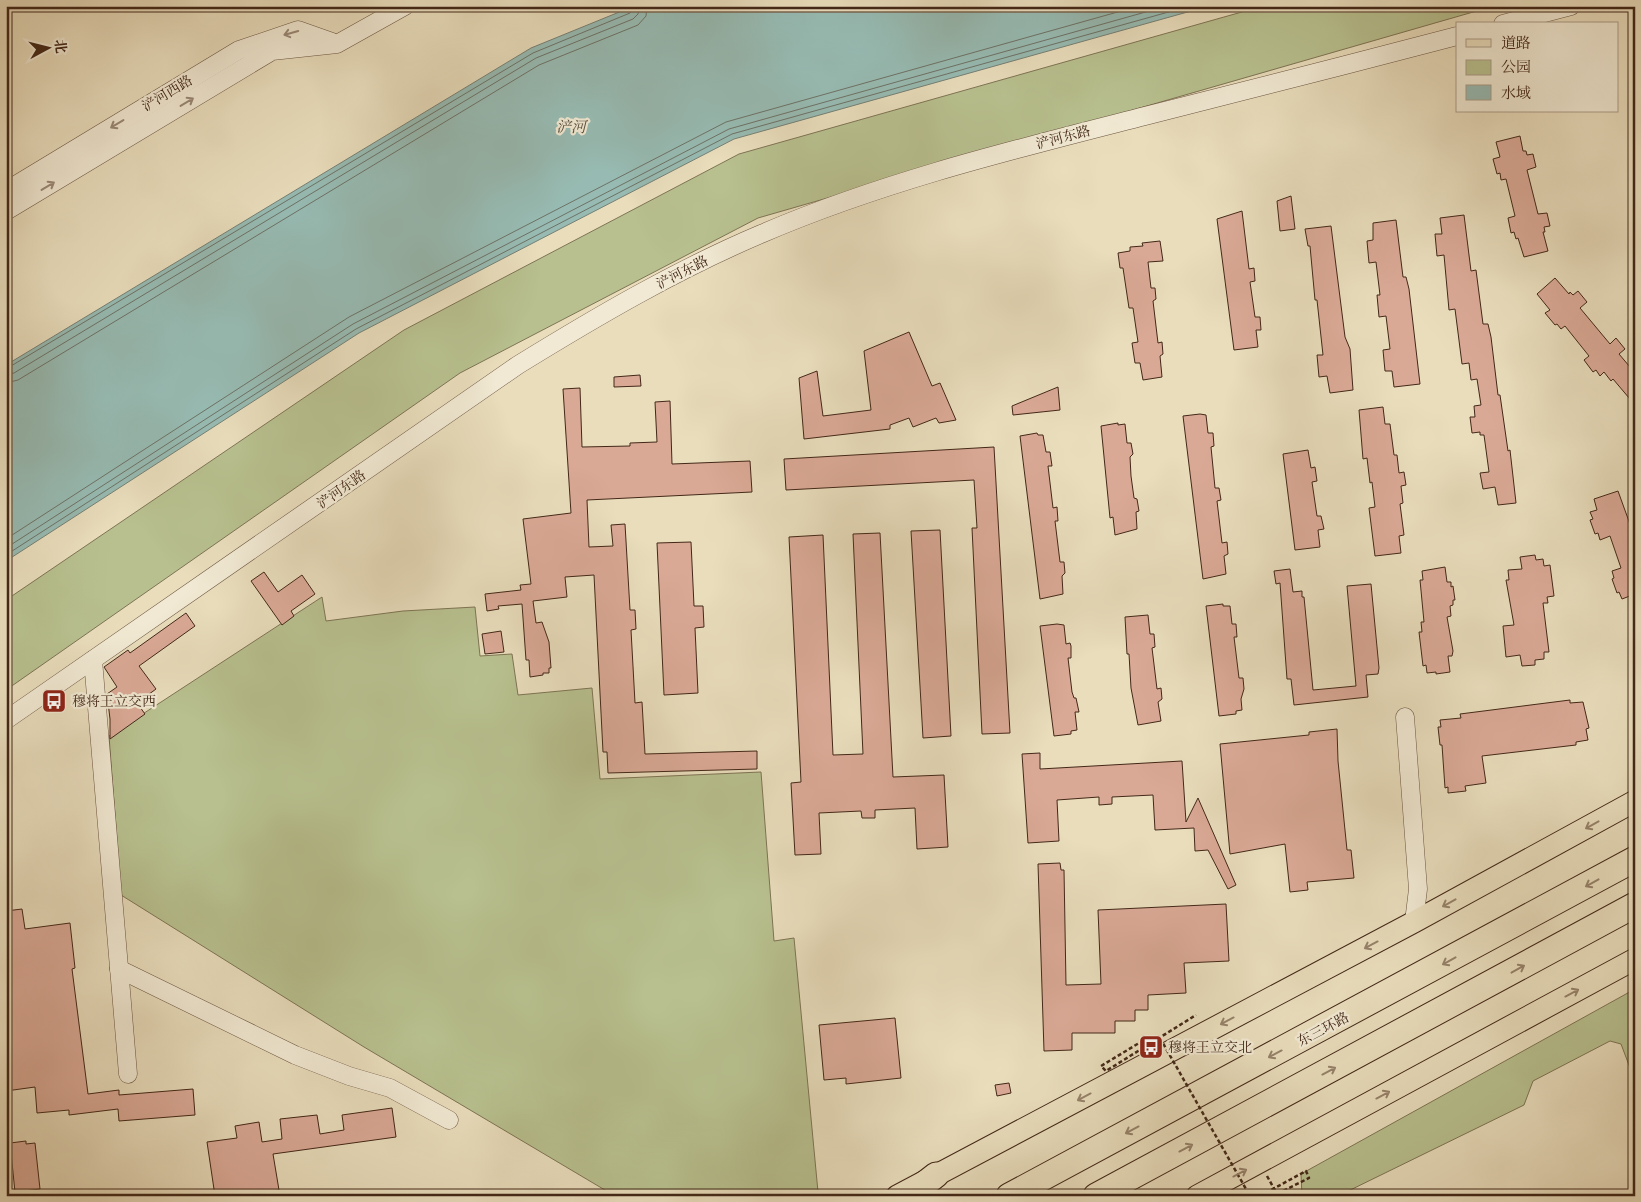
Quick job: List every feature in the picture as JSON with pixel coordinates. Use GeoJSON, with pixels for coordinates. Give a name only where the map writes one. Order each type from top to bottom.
{"type":"FeatureCollection","features":[{"type":"Feature","properties":{"kind":"highway","name":"东三环路"},"geometry":{"type":"LineString","coordinates":[[1009,1196],[1635,859]]}},
{"type":"Feature","properties":{"kind":"highway"},"geometry":{"type":"LineString","coordinates":[[1096,1196],[1635,905]]}},
{"type":"Feature","properties":{"kind":"highway"},"geometry":{"type":"LineString","coordinates":[[909,1196],[936,1175]]}},
{"type":"Feature","properties":{"kind":"main road"},"geometry":{"type":"LineString","coordinates":[[897,1196],[1414,922],[1635,801]]}},
{"type":"Feature","properties":{"kind":"main road"},"geometry":{"type":"LineString","coordinates":[[1197,1196],[1635,960]]}},
{"type":"Feature","properties":{"kind":"street","name":"浐河西路"},"geometry":{"type":"LineString","coordinates":[[6,211],[272,51],[337,44],[405,6]]}},
{"type":"Feature","properties":{"kind":"street"},"geometry":{"type":"LineString","coordinates":[[1510,22],[1570,6]]}},
{"type":"Feature","properties":{"kind":"street","name":"浐河西路"},"geometry":{"type":"LineString","coordinates":[[6,191],[239,50],[298,30],[337,44]]}},
{"type":"Feature","properties":{"kind":"street","name":"浐河东路"},"geometry":{"type":"LineString","coordinates":[[6,720],[518,365],[650,288],[762,233],[848,200],[955,166],[1456,36]]}},
{"type":"Feature","properties":{"kind":"street"},"geometry":{"type":"LineString","coordinates":[[93,660],[128,1074]]}},
{"type":"Feature","properties":{"kind":"street"},"geometry":{"type":"LineString","coordinates":[[1405,717],[1418,888],[1414,922]]}},
{"type":"Feature","properties":{"kind":"street"},"geometry":{"type":"LineString","coordinates":[[119,970],[295,1055],[349,1076],[390,1088],[449,1120]]}},
{"type":"Feature","properties":{"kind":"path"},"geometry":{"type":"LineString","coordinates":[[1149,1037],[1102,1066],[1106,1071],[1196,1015]]}},
{"type":"Feature","properties":{"kind":"path"},"geometry":{"type":"LineString","coordinates":[[1160,1038],[1250,1196]]}},
{"type":"Feature","properties":{"kind":"path"},"geometry":{"type":"LineString","coordinates":[[1260,1196],[1306,1171],[1309,1178],[1277,1194]]}},
{"type":"Feature","properties":{"kind":"green space"},"geometry":{"type":"Polygon","coordinates":[[[1263,6],[1494,6],[758,218],[460,373],[6,690],[6,600],[404,330],[739,154],[1263,6]]]}},
{"type":"Feature","properties":{"kind":"green space"},"geometry":{"type":"Polygon","coordinates":[[[322,597],[326,621],[403,611],[475,607],[480,656],[512,654],[518,695],[592,688],[600,779],[761,772],[774,941],[794,938],[818,1192],[811,1196],[615,1196],[364,1047],[121,895],[109,736],[322,597]]]}},
{"type":"Feature","properties":{"kind":"green space"},"geometry":{"type":"Polygon","coordinates":[[[1635,989],[1635,1081],[1621,1044],[1610,1041],[1533,1081],[1524,1105],[1338,1196],[1302,1196],[1301,1174],[1635,989]]]}},
{"type":"Feature","properties":{"kind":"water","name":"浐河"},"geometry":{"type":"Polygon","coordinates":[[[634,6],[1209,6],[734,139],[359,333],[6,561],[6,365],[531,48],[634,6]]]}},
{"type":"Feature","properties":{"kind":"building"},"geometry":{"type":"Polygon","coordinates":[[[1520,136],[1523,151],[1526,151],[1527,155],[1533,154],[1536,167],[1527,170],[1538,214],[1547,213],[1550,226],[1544,227],[1545,232],[1543,232],[1548,251],[1524,257],[1518,238],[1516,239],[1514,232],[1511,233],[1508,218],[1515,216],[1506,179],[1501,180],[1500,173],[1497,174],[1493,159],[1500,157],[1496,142],[1520,136]]]}},
{"type":"Feature","properties":{"kind":"building"},"geometry":{"type":"Polygon","coordinates":[[[1291,196],[1295,229],[1280,231],[1277,201],[1291,196]]]}},
{"type":"Feature","properties":{"kind":"building"},"geometry":{"type":"Polygon","coordinates":[[[1242,211],[1249,269],[1254,268],[1255,281],[1250,282],[1255,317],[1260,317],[1261,330],[1256,330],[1258,347],[1234,350],[1217,219],[1242,211]]]}},
{"type":"Feature","properties":{"kind":"building"},"geometry":{"type":"Polygon","coordinates":[[[1464,215],[1471,271],[1476,270],[1483,324],[1488,324],[1491,337],[1498,395],[1500,395],[1508,451],[1510,450],[1516,503],[1498,505],[1495,487],[1483,489],[1480,473],[1489,472],[1484,435],[1480,435],[1480,432],[1472,433],[1470,417],[1475,417],[1474,406],[1481,405],[1477,379],[1471,380],[1469,363],[1462,364],[1455,309],[1449,310],[1444,255],[1437,256],[1435,234],[1442,234],[1440,218],[1464,215]]]}},
{"type":"Feature","properties":{"kind":"building"},"geometry":{"type":"Polygon","coordinates":[[[1396,220],[1403,277],[1406,277],[1409,289],[1420,384],[1394,387],[1392,371],[1385,371],[1383,350],[1390,349],[1386,316],[1379,317],[1377,295],[1380,295],[1376,262],[1369,263],[1367,241],[1373,240],[1373,223],[1396,220]]]}},
{"type":"Feature","properties":{"kind":"building"},"geometry":{"type":"Polygon","coordinates":[[[1331,226],[1345,337],[1350,349],[1353,390],[1330,393],[1327,376],[1319,377],[1317,355],[1323,355],[1310,246],[1308,246],[1305,229],[1331,226]]]}},
{"type":"Feature","properties":{"kind":"building"},"geometry":{"type":"Polygon","coordinates":[[[1160,241],[1163,261],[1148,262],[1151,288],[1155,288],[1156,299],[1153,301],[1158,343],[1162,342],[1163,354],[1160,356],[1162,377],[1143,380],[1140,363],[1135,363],[1132,343],[1138,342],[1133,308],[1129,308],[1123,268],[1120,268],[1118,253],[1130,251],[1130,247],[1143,246],[1142,243],[1160,241]]]}},
{"type":"Feature","properties":{"kind":"building"},"geometry":{"type":"Polygon","coordinates":[[[1555,278],[1569,294],[1570,292],[1573,295],[1578,291],[1587,302],[1580,308],[1610,344],[1616,338],[1625,349],[1619,354],[1635,373],[1635,405],[1613,379],[1611,381],[1604,372],[1600,376],[1596,370],[1593,372],[1584,360],[1589,356],[1565,326],[1561,329],[1545,313],[1550,310],[1537,294],[1555,278]]]}},
{"type":"Feature","properties":{"kind":"building"},"geometry":{"type":"Polygon","coordinates":[[[909,332],[932,386],[940,383],[956,420],[939,423],[936,418],[913,427],[909,418],[890,425],[890,429],[804,439],[799,378],[817,371],[823,416],[871,410],[864,351],[909,332]]]}},
{"type":"Feature","properties":{"kind":"building"},"geometry":{"type":"Polygon","coordinates":[[[640,375],[641,386],[614,387],[614,377],[640,375]]]}},
{"type":"Feature","properties":{"kind":"building"},"geometry":{"type":"Polygon","coordinates":[[[1058,387],[1060,410],[1013,415],[1012,406],[1058,387]]]}},
{"type":"Feature","properties":{"kind":"building"},"geometry":{"type":"Polygon","coordinates":[[[580,388],[582,447],[630,446],[630,443],[657,442],[655,402],[670,401],[672,464],[750,461],[752,492],[587,500],[589,547],[613,546],[611,525],[625,524],[630,610],[635,610],[636,629],[631,630],[635,703],[642,702],[645,754],[757,751],[757,769],[608,773],[607,752],[603,752],[594,575],[565,577],[567,597],[533,601],[536,623],[542,622],[549,642],[551,668],[549,668],[549,673],[530,677],[529,660],[526,660],[522,604],[498,606],[499,609],[487,611],[485,594],[521,590],[520,585],[531,584],[523,519],[571,513],[563,389],[580,388]]]}},
{"type":"Feature","properties":{"kind":"building"},"geometry":{"type":"Polygon","coordinates":[[[1383,407],[1385,424],[1390,424],[1394,455],[1397,455],[1399,473],[1404,472],[1406,485],[1401,486],[1403,503],[1400,504],[1404,535],[1399,536],[1401,553],[1375,556],[1369,508],[1375,507],[1367,458],[1363,459],[1359,410],[1383,407]]]}},
{"type":"Feature","properties":{"kind":"building"},"geometry":{"type":"Polygon","coordinates":[[[1206,415],[1208,433],[1213,433],[1214,446],[1211,447],[1215,488],[1219,488],[1221,500],[1217,501],[1222,543],[1227,542],[1228,554],[1224,556],[1226,574],[1203,579],[1183,416],[1206,415]]]}},
{"type":"Feature","properties":{"kind":"building"},"geometry":{"type":"Polygon","coordinates":[[[1118,423],[1118,425],[1125,424],[1127,443],[1131,443],[1133,454],[1130,457],[1131,476],[1134,498],[1137,499],[1139,511],[1136,512],[1137,529],[1115,535],[1113,517],[1110,518],[1101,426],[1118,423]]]}},
{"type":"Feature","properties":{"kind":"building"},"geometry":{"type":"Polygon","coordinates":[[[1037,433],[1038,435],[1043,435],[1046,452],[1050,452],[1052,466],[1048,466],[1053,508],[1057,507],[1058,521],[1055,521],[1060,562],[1064,562],[1065,573],[1062,576],[1063,594],[1040,599],[1020,436],[1037,433]]]}},
{"type":"Feature","properties":{"kind":"building"},"geometry":{"type":"Polygon","coordinates":[[[994,447],[1010,733],[982,734],[972,528],[977,528],[974,480],[786,490],[784,459],[994,447]]]}},
{"type":"Feature","properties":{"kind":"building"},"geometry":{"type":"Polygon","coordinates":[[[1308,450],[1311,468],[1315,467],[1317,481],[1312,482],[1317,516],[1321,516],[1324,529],[1318,530],[1320,547],[1295,550],[1283,454],[1308,450]]]}},
{"type":"Feature","properties":{"kind":"building"},"geometry":{"type":"Polygon","coordinates":[[[1618,491],[1635,538],[1635,594],[1622,599],[1619,592],[1617,593],[1612,579],[1614,578],[1612,571],[1621,568],[1610,536],[1600,540],[1598,533],[1595,534],[1590,520],[1593,519],[1590,512],[1597,510],[1594,499],[1618,491]]]}},
{"type":"Feature","properties":{"kind":"building"},"geometry":{"type":"Polygon","coordinates":[[[940,530],[951,736],[923,738],[911,531],[940,530]]]}},
{"type":"Feature","properties":{"kind":"building"},"geometry":{"type":"Polygon","coordinates":[[[880,533],[893,777],[944,775],[948,847],[917,849],[915,808],[875,810],[875,818],[862,818],[861,811],[819,813],[821,854],[795,855],[791,783],[801,782],[789,537],[823,535],[833,755],[863,754],[853,534],[880,533]]]}},
{"type":"Feature","properties":{"kind":"building"},"geometry":{"type":"Polygon","coordinates":[[[691,542],[694,606],[703,606],[704,627],[695,628],[698,693],[664,695],[657,543],[691,542]]]}},
{"type":"Feature","properties":{"kind":"building"},"geometry":{"type":"Polygon","coordinates":[[[1535,555],[1536,560],[1543,559],[1544,566],[1550,565],[1554,596],[1547,597],[1548,603],[1543,603],[1549,652],[1544,652],[1544,659],[1535,660],[1535,665],[1522,666],[1520,655],[1506,657],[1503,626],[1514,625],[1506,580],[1509,580],[1508,570],[1522,569],[1520,557],[1535,555]]]}},
{"type":"Feature","properties":{"kind":"building"},"geometry":{"type":"Polygon","coordinates":[[[1445,567],[1447,582],[1451,582],[1451,587],[1453,586],[1455,600],[1453,600],[1453,605],[1450,606],[1451,616],[1447,617],[1453,651],[1452,656],[1448,656],[1450,672],[1427,673],[1426,665],[1423,666],[1419,632],[1422,632],[1421,622],[1424,622],[1420,580],[1423,580],[1422,571],[1445,567]]]}},
{"type":"Feature","properties":{"kind":"building"},"geometry":{"type":"Polygon","coordinates":[[[1290,569],[1293,592],[1302,591],[1302,597],[1304,597],[1313,690],[1356,686],[1347,586],[1371,584],[1379,668],[1378,674],[1366,675],[1368,697],[1294,705],[1291,679],[1287,679],[1280,583],[1276,584],[1274,571],[1290,569]]]}},
{"type":"Feature","properties":{"kind":"building"},"geometry":{"type":"Polygon","coordinates":[[[264,572],[278,592],[302,575],[315,594],[291,611],[294,616],[282,625],[251,581],[264,572]]]}},
{"type":"Feature","properties":{"kind":"building"},"geometry":{"type":"Polygon","coordinates":[[[1223,604],[1223,606],[1230,606],[1232,624],[1236,624],[1237,637],[1234,637],[1239,678],[1243,678],[1244,689],[1241,699],[1242,710],[1236,711],[1236,714],[1219,716],[1206,606],[1223,604]]]}},
{"type":"Feature","properties":{"kind":"building"},"geometry":{"type":"Polygon","coordinates":[[[186,613],[195,626],[139,666],[156,689],[137,703],[145,714],[110,739],[107,694],[117,687],[104,667],[128,650],[130,653],[186,613]]]}},
{"type":"Feature","properties":{"kind":"building"},"geometry":{"type":"Polygon","coordinates":[[[1148,615],[1150,634],[1154,634],[1155,647],[1152,648],[1157,689],[1161,688],[1162,699],[1158,702],[1161,721],[1138,725],[1131,688],[1125,617],[1148,615]]]}},
{"type":"Feature","properties":{"kind":"building"},"geometry":{"type":"Polygon","coordinates":[[[1064,625],[1066,644],[1070,643],[1071,646],[1071,658],[1068,658],[1072,692],[1074,698],[1076,698],[1079,712],[1075,712],[1077,730],[1071,731],[1071,734],[1054,736],[1040,626],[1064,625]]]}},
{"type":"Feature","properties":{"kind":"building"},"geometry":{"type":"Polygon","coordinates":[[[501,631],[504,652],[485,654],[482,634],[501,631]]]}},
{"type":"Feature","properties":{"kind":"building"},"geometry":{"type":"Polygon","coordinates":[[[1570,700],[1570,703],[1583,702],[1589,728],[1586,729],[1588,740],[1576,742],[1576,745],[1482,756],[1486,783],[1465,786],[1466,791],[1448,793],[1448,787],[1445,788],[1442,745],[1440,745],[1438,727],[1441,727],[1440,720],[1461,718],[1460,714],[1570,700]]]}},
{"type":"Feature","properties":{"kind":"building"},"geometry":{"type":"Polygon","coordinates":[[[1337,729],[1338,761],[1347,850],[1351,850],[1354,878],[1307,882],[1308,890],[1290,892],[1285,844],[1230,854],[1220,744],[1309,735],[1309,732],[1337,729]]]}},
{"type":"Feature","properties":{"kind":"building"},"geometry":{"type":"Polygon","coordinates":[[[1040,753],[1040,769],[1182,761],[1186,822],[1198,798],[1236,885],[1228,889],[1208,850],[1195,851],[1194,828],[1155,830],[1153,795],[1112,797],[1112,804],[1099,805],[1099,797],[1057,800],[1059,841],[1028,843],[1022,754],[1040,753]]]}},
{"type":"Feature","properties":{"kind":"building"},"geometry":{"type":"Polygon","coordinates":[[[1060,863],[1061,870],[1064,870],[1066,985],[1101,984],[1098,910],[1226,904],[1229,961],[1184,963],[1186,993],[1148,995],[1148,1010],[1135,1010],[1135,1021],[1115,1021],[1115,1033],[1072,1033],[1072,1050],[1044,1051],[1038,864],[1060,863]]]}},
{"type":"Feature","properties":{"kind":"building"},"geometry":{"type":"Polygon","coordinates":[[[22,909],[25,929],[70,923],[75,968],[72,969],[88,1094],[119,1090],[119,1095],[193,1089],[195,1115],[119,1121],[118,1109],[69,1115],[69,1110],[37,1113],[35,1087],[6,1091],[6,911],[22,909]]]}},
{"type":"Feature","properties":{"kind":"building"},"geometry":{"type":"Polygon","coordinates":[[[895,1018],[901,1078],[846,1084],[846,1078],[824,1080],[819,1025],[895,1018]]]}},
{"type":"Feature","properties":{"kind":"building"},"geometry":{"type":"Polygon","coordinates":[[[1009,1083],[1011,1093],[997,1096],[995,1085],[1009,1083]]]}},
{"type":"Feature","properties":{"kind":"building"},"geometry":{"type":"Polygon","coordinates":[[[392,1108],[396,1137],[273,1154],[279,1190],[237,1196],[215,1196],[207,1142],[237,1138],[235,1126],[259,1122],[262,1142],[282,1139],[280,1119],[317,1115],[320,1134],[344,1130],[342,1115],[392,1108]]]}},
{"type":"Feature","properties":{"kind":"building"},"geometry":{"type":"Polygon","coordinates":[[[26,1141],[26,1144],[35,1143],[40,1189],[15,1192],[10,1143],[26,1141]]]}},
{"type":"Feature","properties":{"kind":"place","name":"穆将王立交西"},"geometry":{"type":"Point","coordinates":[54,701]}},
{"type":"Feature","properties":{"kind":"place","name":"穆将王立交北"},"geometry":{"type":"Point","coordinates":[1151,1047]}}]}
